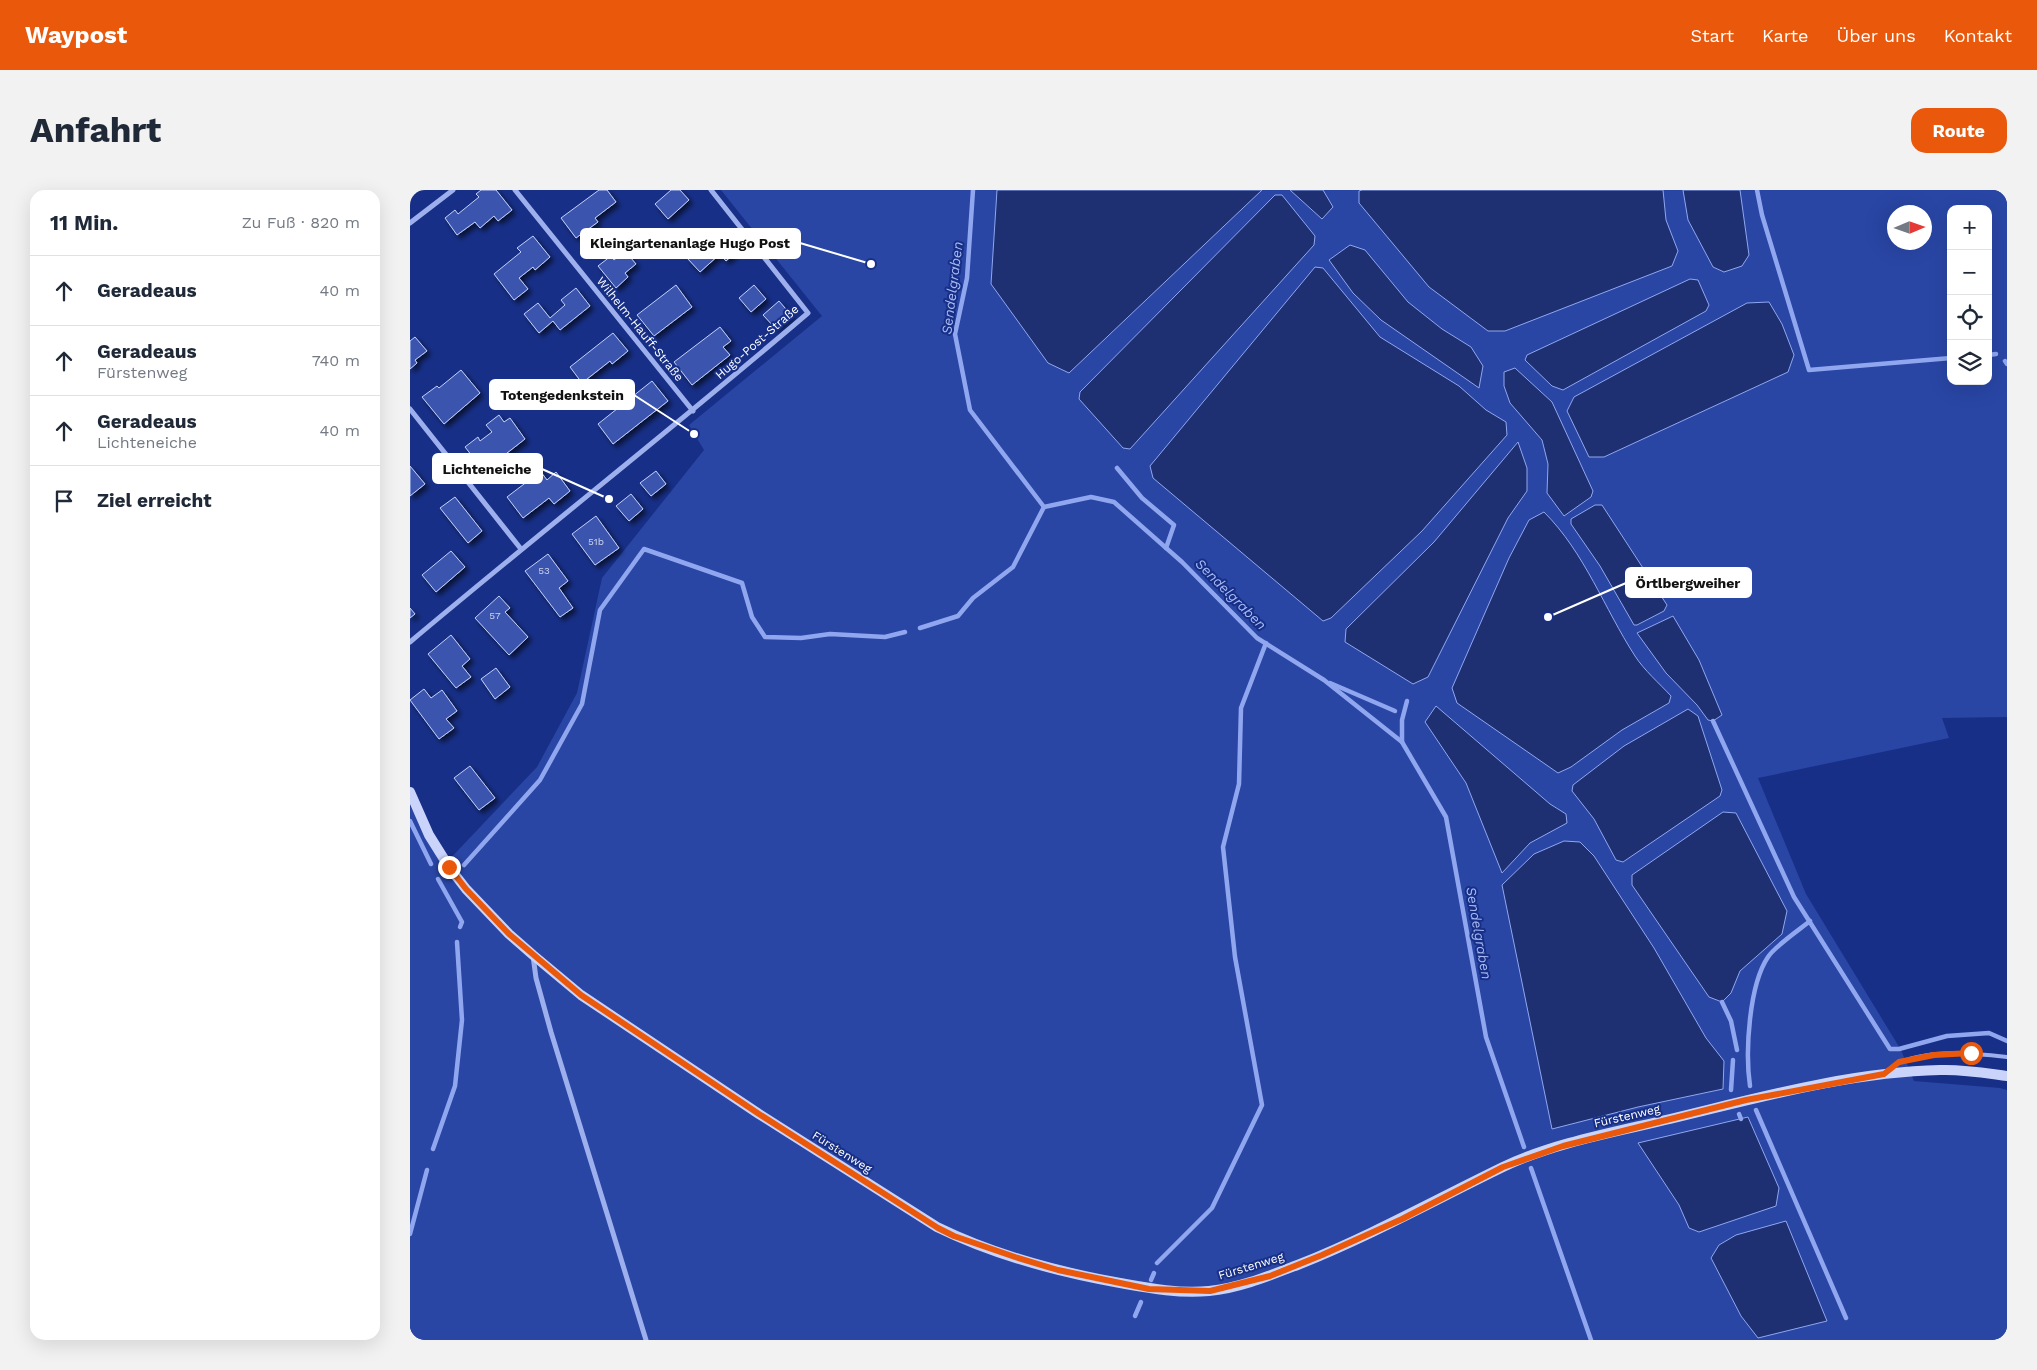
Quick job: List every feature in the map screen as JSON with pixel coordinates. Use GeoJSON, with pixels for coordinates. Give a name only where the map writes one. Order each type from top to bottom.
{"type":"FeatureCollection","features":[{"type":"Feature","properties":{"kind":"street"},"geometry":{"type":"LineString","coordinates":[[410,223],[453,190]]}},
{"type":"Feature","properties":{"kind":"street","name":"Wilhelm-Hauff-Straße"},"geometry":{"type":"LineString","coordinates":[[515,190],[693,410]]}},
{"type":"Feature","properties":{"kind":"street","name":"Hugo-Post-Straße"},"geometry":{"type":"LineString","coordinates":[[693,410],[808,313],[711,190]]}},
{"type":"Feature","properties":{"kind":"street"},"geometry":{"type":"LineString","coordinates":[[410,409],[521,548]]}},
{"type":"Feature","properties":{"kind":"street"},"geometry":{"type":"LineString","coordinates":[[410,642],[521,548],[693,410]]}},
{"type":"Feature","properties":{"kind":"street","name":"Fürstenweg"},"geometry":{"type":"LineString","coordinates":[[410,792],[429,835],[449,867],[466,889],[509,934],[581,995],[759,1114],[938,1228],[963,1239],[1058,1270],[1149,1289],[1210,1291],[1270,1276],[1402,1219],[1521,1159],[1581,1140],[1746,1100],[1884,1074],[1942,1070],[2007,1076]]}},
{"type":"Feature","properties":{"kind":"street"},"geometry":{"type":"LineString","coordinates":[[533,955],[536,978],[551,1032],[646,1340]]}},
{"type":"Feature","properties":{"kind":"lane"},"geometry":{"type":"LineString","coordinates":[[1884,1074],[1899,1062],[1934,1055],[1971,1053],[2007,1056]]}},
{"type":"Feature","properties":{"kind":"shaded area"},"geometry":{"type":"Polygon","coordinates":[[[721,190],[2007,190],[2007,717],[1942,718],[1949,738],[1758,778],[1806,894],[1901,1050],[1914,1081],[2007,1090],[2007,1340],[410,1340],[410,806],[445,864],[537,767],[577,693],[602,578],[704,450],[689,425],[822,316],[721,190]]]}},
{"type":"Feature","properties":{"kind":"shaded area"},"geometry":{"type":"Polygon","coordinates":[[[997,190],[1262,190],[1069,373],[1048,363],[991,284],[997,190]]]}},
{"type":"Feature","properties":{"kind":"shaded area"},"geometry":{"type":"Polygon","coordinates":[[[1290,190],[1323,190],[1333,207],[1322,219],[1290,190]]]}},
{"type":"Feature","properties":{"kind":"shaded area"},"geometry":{"type":"Polygon","coordinates":[[[1663,190],[1666,220],[1678,251],[1672,266],[1505,331],[1488,331],[1429,287],[1359,203],[1359,191],[1663,190]]]}},
{"type":"Feature","properties":{"kind":"shaded area"},"geometry":{"type":"Polygon","coordinates":[[[1683,190],[1740,190],[1749,255],[1742,266],[1724,272],[1713,267],[1688,220],[1683,190]]]}},
{"type":"Feature","properties":{"kind":"shaded area"},"geometry":{"type":"Polygon","coordinates":[[[1275,195],[1282,195],[1315,236],[1314,245],[1130,449],[1123,448],[1079,399],[1080,392],[1275,195]]]}},
{"type":"Feature","properties":{"kind":"shaded area"},"geometry":{"type":"Polygon","coordinates":[[[1350,245],[1365,250],[1408,302],[1442,329],[1471,347],[1483,366],[1479,388],[1381,320],[1353,293],[1329,260],[1350,245]]]}},
{"type":"Feature","properties":{"kind":"shaded area"},"geometry":{"type":"Polygon","coordinates":[[[1315,267],[1323,268],[1380,337],[1459,386],[1486,410],[1506,422],[1507,435],[1422,531],[1331,618],[1323,621],[1153,478],[1150,466],[1315,267]]]}},
{"type":"Feature","properties":{"kind":"shaded area"},"geometry":{"type":"Polygon","coordinates":[[[1690,279],[1698,280],[1709,305],[1706,311],[1563,390],[1552,386],[1525,360],[1527,355],[1690,279]]]}},
{"type":"Feature","properties":{"kind":"shaded area"},"geometry":{"type":"Polygon","coordinates":[[[1769,302],[1782,324],[1794,355],[1788,372],[1604,457],[1589,457],[1567,411],[1574,397],[1747,303],[1769,302]]]}},
{"type":"Feature","properties":{"kind":"shaded area"},"geometry":{"type":"Polygon","coordinates":[[[1515,368],[1552,402],[1593,491],[1591,497],[1564,516],[1547,493],[1548,464],[1542,440],[1510,403],[1504,386],[1504,372],[1515,368]]]}},
{"type":"Feature","properties":{"kind":"shaded area"},"geometry":{"type":"Polygon","coordinates":[[[1518,442],[1527,468],[1527,491],[1508,518],[1428,677],[1413,684],[1345,642],[1346,629],[1434,542],[1518,442]]]}},
{"type":"Feature","properties":{"kind":"shaded area"},"geometry":{"type":"Polygon","coordinates":[[[1595,505],[1602,505],[1667,605],[1664,611],[1637,625],[1634,625],[1600,566],[1571,524],[1571,519],[1595,505]]]}},
{"type":"Feature","properties":{"kind":"shaded area"},"geometry":{"type":"Polygon","coordinates":[[[1544,512],[1583,563],[1635,656],[1671,696],[1669,703],[1622,730],[1571,767],[1558,773],[1457,703],[1452,688],[1509,558],[1529,520],[1544,512]]]}},
{"type":"Feature","properties":{"kind":"shaded area"},"geometry":{"type":"Polygon","coordinates":[[[1673,616],[1699,660],[1722,715],[1713,721],[1708,720],[1697,705],[1666,673],[1637,633],[1673,616]]]}},
{"type":"Feature","properties":{"kind":"shaded area"},"geometry":{"type":"Polygon","coordinates":[[[1436,706],[1550,804],[1566,814],[1567,823],[1530,843],[1502,873],[1466,783],[1425,722],[1436,706]]]}},
{"type":"Feature","properties":{"kind":"shaded area"},"geometry":{"type":"Polygon","coordinates":[[[1688,709],[1698,716],[1722,790],[1720,796],[1623,862],[1616,860],[1594,819],[1572,791],[1573,785],[1624,746],[1688,709]]]}},
{"type":"Feature","properties":{"kind":"shaded area"},"geometry":{"type":"Polygon","coordinates":[[[1723,812],[1736,813],[1787,911],[1782,934],[1740,971],[1731,993],[1722,1002],[1709,997],[1632,885],[1632,875],[1723,812]]]}},
{"type":"Feature","properties":{"kind":"shaded area"},"geometry":{"type":"Polygon","coordinates":[[[1564,841],[1580,842],[1594,856],[1654,948],[1706,1038],[1724,1061],[1723,1089],[1638,1107],[1552,1129],[1502,885],[1534,854],[1564,841]]]}},
{"type":"Feature","properties":{"kind":"shaded area"},"geometry":{"type":"Polygon","coordinates":[[[1748,1117],[1779,1188],[1776,1206],[1699,1232],[1689,1228],[1679,1205],[1638,1143],[1748,1117]]]}},
{"type":"Feature","properties":{"kind":"shaded area"},"geometry":{"type":"Polygon","coordinates":[[[1786,1221],[1827,1321],[1758,1338],[1741,1316],[1711,1258],[1719,1245],[1736,1235],[1786,1221]]]}},
{"type":"Feature","properties":{"kind":"building"},"geometry":{"type":"Polygon","coordinates":[[[481,190],[496,190],[512,210],[498,221],[494,216],[480,228],[475,222],[457,235],[445,218],[455,210],[458,214],[479,197],[476,194],[481,190]]]}},
{"type":"Feature","properties":{"kind":"building"},"geometry":{"type":"Polygon","coordinates":[[[599,190],[607,190],[616,202],[595,218],[598,222],[576,238],[561,218],[599,190]]]}},
{"type":"Feature","properties":{"kind":"building"},"geometry":{"type":"Polygon","coordinates":[[[671,190],[680,190],[689,200],[668,219],[655,204],[671,190]]]}},
{"type":"Feature","properties":{"kind":"building"},"geometry":{"type":"Polygon","coordinates":[[[714,235],[726,249],[732,244],[737,251],[726,261],[720,254],[700,272],[687,258],[714,235]]]}},
{"type":"Feature","properties":{"kind":"building"},"geometry":{"type":"Polygon","coordinates":[[[533,236],[550,257],[535,270],[533,267],[519,278],[528,289],[514,300],[494,274],[521,252],[517,248],[533,236]]]}},
{"type":"Feature","properties":{"kind":"building"},"geometry":{"type":"Polygon","coordinates":[[[625,251],[636,264],[625,273],[628,277],[616,288],[598,266],[611,256],[614,260],[625,251]]]}},
{"type":"Feature","properties":{"kind":"building"},"geometry":{"type":"Polygon","coordinates":[[[676,285],[692,307],[654,336],[637,315],[676,285]]]}},
{"type":"Feature","properties":{"kind":"building"},"geometry":{"type":"Polygon","coordinates":[[[754,285],[766,299],[751,312],[739,298],[754,285]]]}},
{"type":"Feature","properties":{"kind":"building"},"geometry":{"type":"Polygon","coordinates":[[[576,288],[590,306],[560,330],[553,321],[539,333],[524,314],[538,303],[550,318],[565,305],[561,300],[576,288]]]}},
{"type":"Feature","properties":{"kind":"building"},"geometry":{"type":"Polygon","coordinates":[[[779,301],[791,315],[775,328],[763,315],[779,301]]]}},
{"type":"Feature","properties":{"kind":"building"},"geometry":{"type":"Polygon","coordinates":[[[720,327],[731,341],[723,347],[730,355],[692,385],[674,362],[720,327]]]}},
{"type":"Feature","properties":{"kind":"building"},"geometry":{"type":"Polygon","coordinates":[[[613,333],[628,351],[612,364],[610,361],[582,383],[570,367],[613,333]]]}},
{"type":"Feature","properties":{"kind":"building"},"geometry":{"type":"Polygon","coordinates":[[[415,337],[427,351],[415,360],[417,363],[410,369],[410,341],[415,337]]]}},
{"type":"Feature","properties":{"kind":"building"},"geometry":{"type":"Polygon","coordinates":[[[461,370],[480,393],[444,424],[422,397],[437,386],[439,388],[461,370]]]}},
{"type":"Feature","properties":{"kind":"building"},"geometry":{"type":"Polygon","coordinates":[[[652,381],[668,401],[613,444],[598,424],[652,381]]]}},
{"type":"Feature","properties":{"kind":"building"},"geometry":{"type":"Polygon","coordinates":[[[499,415],[504,422],[510,418],[525,439],[484,471],[465,447],[478,437],[480,441],[492,432],[486,425],[499,415]]]}},
{"type":"Feature","properties":{"kind":"building"},"geometry":{"type":"Polygon","coordinates":[[[535,464],[547,480],[556,472],[570,491],[554,504],[549,498],[523,518],[507,497],[528,481],[522,473],[535,464]]]}},
{"type":"Feature","properties":{"kind":"building"},"geometry":{"type":"Polygon","coordinates":[[[410,466],[425,484],[410,496],[410,466]]]}},
{"type":"Feature","properties":{"kind":"building"},"geometry":{"type":"Polygon","coordinates":[[[656,471],[666,484],[651,496],[640,483],[656,471]]]}},
{"type":"Feature","properties":{"kind":"building"},"geometry":{"type":"Polygon","coordinates":[[[631,494],[643,509],[629,521],[616,506],[631,494]]]}},
{"type":"Feature","properties":{"kind":"building"},"geometry":{"type":"Polygon","coordinates":[[[455,497],[482,531],[468,543],[440,508],[455,497]]]}},
{"type":"Feature","properties":{"kind":"building"},"geometry":{"type":"Polygon","coordinates":[[[596,516],[619,548],[595,565],[572,534],[596,516]]]}},
{"type":"Feature","properties":{"kind":"building"},"geometry":{"type":"Polygon","coordinates":[[[451,551],[465,567],[436,592],[422,575],[451,551]]]}},
{"type":"Feature","properties":{"kind":"building"},"geometry":{"type":"Polygon","coordinates":[[[548,554],[568,581],[559,588],[573,608],[560,617],[525,571],[548,554]]]}},
{"type":"Feature","properties":{"kind":"building"},"geometry":{"type":"Polygon","coordinates":[[[499,596],[510,608],[505,612],[528,637],[509,655],[475,618],[499,596]]]}},
{"type":"Feature","properties":{"kind":"building"},"geometry":{"type":"Polygon","coordinates":[[[410,608],[415,614],[410,618],[410,608]]]}},
{"type":"Feature","properties":{"kind":"building"},"geometry":{"type":"Polygon","coordinates":[[[451,635],[470,659],[462,666],[471,677],[456,688],[428,654],[451,635]]]}},
{"type":"Feature","properties":{"kind":"building"},"geometry":{"type":"Polygon","coordinates":[[[496,668],[510,687],[495,699],[481,679],[496,668]]]}},
{"type":"Feature","properties":{"kind":"building"},"geometry":{"type":"Polygon","coordinates":[[[424,689],[431,698],[442,690],[457,711],[446,719],[454,728],[439,739],[410,700],[424,689]]]}},
{"type":"Feature","properties":{"kind":"building"},"geometry":{"type":"Polygon","coordinates":[[[470,766],[495,798],[479,810],[454,778],[470,766]]]}},
{"type":"Feature","properties":{"kind":"waterway","name":"Sendelgraben"},"geometry":{"type":"LineString","coordinates":[[973,190],[967,278],[955,334],[970,410],[1044,507],[1091,497],[1114,502],[1182,562],[1257,638],[1324,680],[1402,742],[1446,817],[1486,1037],[1524,1147]]}},
{"type":"Feature","properties":{"kind":"waterway"},"geometry":{"type":"LineString","coordinates":[[1757,190],[1762,215],[1809,370],[1947,358]]}},
{"type":"Feature","properties":{"kind":"waterway"},"geometry":{"type":"LineString","coordinates":[[1992,354],[1996,354]]}},
{"type":"Feature","properties":{"kind":"waterway"},"geometry":{"type":"LineString","coordinates":[[1117,468],[1142,498],[1174,525],[1166,548]]}},
{"type":"Feature","properties":{"kind":"waterway"},"geometry":{"type":"LineString","coordinates":[[920,628],[958,616],[973,598],[1013,567],[1044,507]]}},
{"type":"Feature","properties":{"kind":"waterway"},"geometry":{"type":"LineString","coordinates":[[464,865],[540,780],[582,704],[600,610],[644,549],[742,583],[752,617],[765,637],[801,638],[830,634],[885,637],[905,632]]}},
{"type":"Feature","properties":{"kind":"waterway"},"geometry":{"type":"LineString","coordinates":[[1157,1263],[1212,1208],[1262,1105],[1235,957],[1223,847],[1239,784],[1241,708],[1266,643]]}},
{"type":"Feature","properties":{"kind":"waterway"},"geometry":{"type":"LineString","coordinates":[[1330,683],[1395,711]]}},
{"type":"Feature","properties":{"kind":"waterway"},"geometry":{"type":"LineString","coordinates":[[1402,742],[1402,720],[1407,701]]}},
{"type":"Feature","properties":{"kind":"waterway"},"geometry":{"type":"LineString","coordinates":[[1713,721],[1794,897],[1890,1049],[1899,1049],[1947,1036],[1989,1033],[2007,1041]]}},
{"type":"Feature","properties":{"kind":"waterway"},"geometry":{"type":"LineString","coordinates":[[410,821],[431,864]]}},
{"type":"Feature","properties":{"kind":"waterway"},"geometry":{"type":"LineString","coordinates":[[438,879],[462,922],[460,927]]}},
{"type":"Feature","properties":{"kind":"waterway"},"geometry":{"type":"LineString","coordinates":[[1750,1086],[1748,1038],[1756,984],[1768,957],[1776,948],[1810,921]]}},
{"type":"Feature","properties":{"kind":"waterway"},"geometry":{"type":"LineString","coordinates":[[433,1149],[455,1086],[462,1020],[457,942]]}},
{"type":"Feature","properties":{"kind":"waterway"},"geometry":{"type":"LineString","coordinates":[[1722,1002],[1731,1021],[1737,1050]]}},
{"type":"Feature","properties":{"kind":"waterway"},"geometry":{"type":"LineString","coordinates":[[1731,1090],[1733,1060]]}},
{"type":"Feature","properties":{"kind":"waterway"},"geometry":{"type":"LineString","coordinates":[[1756,1110],[1846,1318]]}},
{"type":"Feature","properties":{"kind":"waterway"},"geometry":{"type":"LineString","coordinates":[[1739,1114],[1741,1119]]}},
{"type":"Feature","properties":{"kind":"waterway","name":"Sendelgraben"},"geometry":{"type":"LineString","coordinates":[[1531,1168],[1591,1340]]}},
{"type":"Feature","properties":{"kind":"waterway"},"geometry":{"type":"LineString","coordinates":[[410,1234],[427,1170]]}},
{"type":"Feature","properties":{"kind":"waterway"},"geometry":{"type":"LineString","coordinates":[[1151,1280],[1154,1273]]}},
{"type":"Feature","properties":{"kind":"waterway"},"geometry":{"type":"LineString","coordinates":[[1135,1316],[1141,1302]]}},
{"type":"Feature","properties":{"kind":"place","name":"Kleingartenanlage Hugo Post"},"geometry":{"type":"Point","coordinates":[871,264]}},
{"type":"Feature","properties":{"kind":"place","name":"Totengedenkstein"},"geometry":{"type":"Point","coordinates":[694,434]}},
{"type":"Feature","properties":{"kind":"place","name":"Lichteneiche"},"geometry":{"type":"Point","coordinates":[609,499]}},
{"type":"Feature","properties":{"kind":"place","name":"Örtlbergweiher"},"geometry":{"type":"Point","coordinates":[1548,617]}},
{"type":"Feature","properties":{"kind":"route"},"geometry":{"type":"LineString","coordinates":[[449,867],[466,889],[509,934],[581,995],[759,1114],[938,1228],[954,1236],[1058,1270],[1149,1289],[1190,1292],[1210,1291],[1270,1276],[1402,1219],[1521,1159],[1581,1140],[1746,1100],[1884,1074],[1899,1062],[1934,1055],[1971,1053]]}}]}
